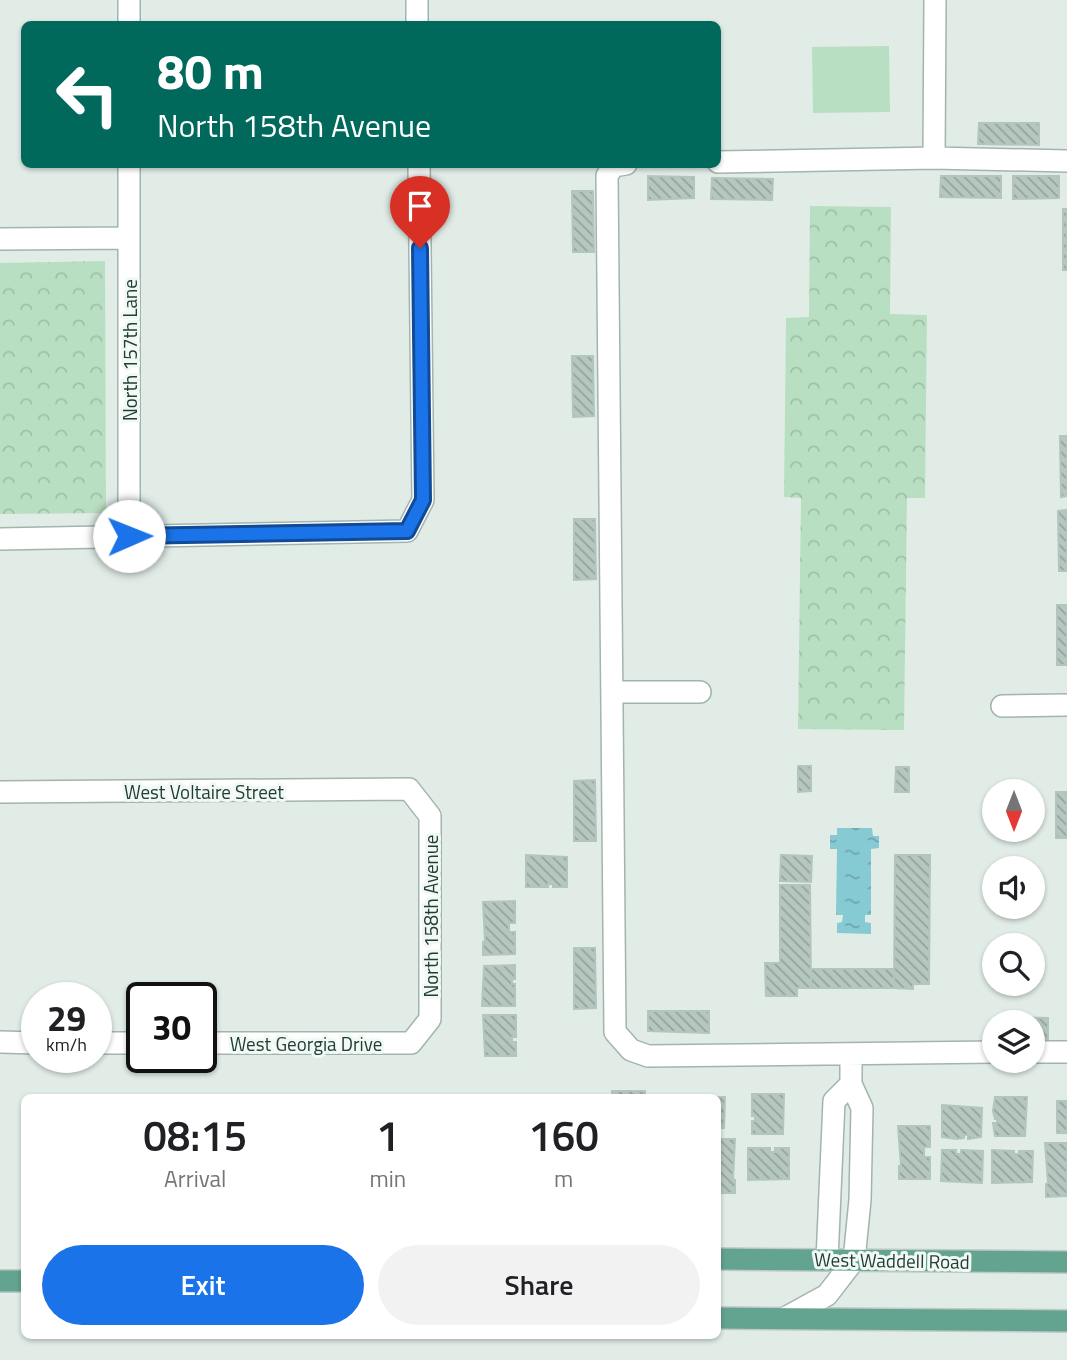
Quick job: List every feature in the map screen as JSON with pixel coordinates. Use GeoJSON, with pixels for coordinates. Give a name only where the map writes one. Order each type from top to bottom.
{"type":"FeatureCollection","features":[{"type":"Feature","properties":{"kind":"main road","name":"West Waddell Road"},"geometry":{"type":"LineString","coordinates":[[721,1259],[1067,1262]]}},
{"type":"Feature","properties":{"kind":"main road"},"geometry":{"type":"LineString","coordinates":[[0,1281],[21,1281]]}},
{"type":"Feature","properties":{"kind":"main road"},"geometry":{"type":"LineString","coordinates":[[721,1318],[1067,1321]]}},
{"type":"Feature","properties":{"kind":"street"},"geometry":{"type":"LineString","coordinates":[[129,0],[129,21]]}},
{"type":"Feature","properties":{"kind":"street"},"geometry":{"type":"LineString","coordinates":[[417,0],[417,21]]}},
{"type":"Feature","properties":{"kind":"street"},"geometry":{"type":"LineString","coordinates":[[934,0],[934,158]]}},
{"type":"Feature","properties":{"kind":"street"},"geometry":{"type":"LineString","coordinates":[[721,162],[934,158],[1067,161]]}},
{"type":"Feature","properties":{"kind":"street","name":"North 157th Lane"},"geometry":{"type":"LineString","coordinates":[[129,168],[129,536]]}},
{"type":"Feature","properties":{"kind":"street"},"geometry":{"type":"LineString","coordinates":[[0,539],[407,531],[423,500],[419,168]]}},
{"type":"Feature","properties":{"kind":"street"},"geometry":{"type":"LineString","coordinates":[[612,168],[607,176],[615,1032],[631,1050],[648,1056],[982,1052]]}},
{"type":"Feature","properties":{"kind":"street"},"geometry":{"type":"LineString","coordinates":[[0,239],[129,238]]}},
{"type":"Feature","properties":{"kind":"street"},"geometry":{"type":"LineString","coordinates":[[612,692],[700,692]]}},
{"type":"Feature","properties":{"kind":"street"},"geometry":{"type":"LineString","coordinates":[[1002,706],[1067,705]]}},
{"type":"Feature","properties":{"kind":"street","name":"West Voltaire Street"},"geometry":{"type":"LineString","coordinates":[[0,792],[409,789]]}},
{"type":"Feature","properties":{"kind":"street","name":"North 158th Avenue"},"geometry":{"type":"LineString","coordinates":[[409,789],[430,816],[430,1019],[411,1043]]}},
{"type":"Feature","properties":{"kind":"street"},"geometry":{"type":"LineString","coordinates":[[0,1042],[21,1042]]}},
{"type":"Feature","properties":{"kind":"street","name":"West Georgia Drive"},"geometry":{"type":"LineString","coordinates":[[217,1043],[411,1043]]}},
{"type":"Feature","properties":{"kind":"street"},"geometry":{"type":"LineString","coordinates":[[1045,1052],[1067,1052]]}},
{"type":"Feature","properties":{"kind":"street"},"geometry":{"type":"LineString","coordinates":[[785,1318],[827,1295],[854,1259],[860,1200],[862,1108],[851,1084],[851,1054]]}},
{"type":"Feature","properties":{"kind":"street"},"geometry":{"type":"LineString","coordinates":[[827,1259],[834,1101],[851,1084]]}},
{"type":"Feature","properties":{"kind":"green space"},"geometry":{"type":"Polygon","coordinates":[[[889,46],[890,112],[813,113],[812,47],[889,46]]]}},
{"type":"Feature","properties":{"kind":"green space"},"geometry":{"type":"Polygon","coordinates":[[[810,206],[891,207],[890,314],[927,315],[925,498],[907,498],[904,730],[798,729],[801,498],[784,497],[786,318],[809,317],[810,206]]]}},
{"type":"Feature","properties":{"kind":"green space"},"geometry":{"type":"Polygon","coordinates":[[[105,261],[106,513],[0,514],[0,263],[105,261]]]}},
{"type":"Feature","properties":{"kind":"water"},"geometry":{"type":"Polygon","coordinates":[[[837,828],[872,828],[873,836],[879,836],[879,848],[871,849],[871,915],[865,915],[865,922],[871,923],[871,934],[837,933],[837,923],[842,922],[843,915],[836,915],[837,849],[830,849],[830,835],[837,835],[837,828]]]}},
{"type":"Feature","properties":{"kind":"building"},"geometry":{"type":"Polygon","coordinates":[[[979,123],[1039,123],[1039,145],[978,144],[979,123]]]}},
{"type":"Feature","properties":{"kind":"building"},"geometry":{"type":"Polygon","coordinates":[[[648,176],[694,177],[694,198],[648,200],[648,176]]]}},
{"type":"Feature","properties":{"kind":"building"},"geometry":{"type":"Polygon","coordinates":[[[941,176],[1001,176],[1001,198],[940,197],[941,176]]]}},
{"type":"Feature","properties":{"kind":"building"},"geometry":{"type":"Polygon","coordinates":[[[1013,176],[1059,176],[1059,198],[1013,199],[1013,176]]]}},
{"type":"Feature","properties":{"kind":"building"},"geometry":{"type":"Polygon","coordinates":[[[712,178],[773,179],[772,200],[711,199],[712,178]]]}},
{"type":"Feature","properties":{"kind":"building"},"geometry":{"type":"Polygon","coordinates":[[[572,191],[593,191],[594,252],[573,252],[572,191]]]}},
{"type":"Feature","properties":{"kind":"building"},"geometry":{"type":"Polygon","coordinates":[[[1063,209],[1067,209],[1067,270],[1063,270],[1063,209]]]}},
{"type":"Feature","properties":{"kind":"building"},"geometry":{"type":"Polygon","coordinates":[[[572,356],[593,356],[594,416],[573,417],[572,356]]]}},
{"type":"Feature","properties":{"kind":"building"},"geometry":{"type":"Polygon","coordinates":[[[1060,436],[1067,436],[1067,496],[1061,497],[1060,436]]]}},
{"type":"Feature","properties":{"kind":"building"},"geometry":{"type":"Polygon","coordinates":[[[1067,510],[1067,571],[1059,571],[1058,511],[1067,510]]]}},
{"type":"Feature","properties":{"kind":"building"},"geometry":{"type":"Polygon","coordinates":[[[574,519],[595,519],[596,579],[574,580],[574,519]]]}},
{"type":"Feature","properties":{"kind":"building"},"geometry":{"type":"Polygon","coordinates":[[[1057,605],[1067,605],[1067,665],[1057,665],[1057,605]]]}},
{"type":"Feature","properties":{"kind":"building"},"geometry":{"type":"Polygon","coordinates":[[[798,766],[811,766],[811,791],[798,792],[798,766]]]}},
{"type":"Feature","properties":{"kind":"building"},"geometry":{"type":"Polygon","coordinates":[[[896,767],[909,767],[909,792],[895,792],[896,767]]]}},
{"type":"Feature","properties":{"kind":"building"},"geometry":{"type":"Polygon","coordinates":[[[595,780],[596,841],[574,841],[574,781],[595,780]]]}},
{"type":"Feature","properties":{"kind":"building"},"geometry":{"type":"Polygon","coordinates":[[[1056,792],[1067,792],[1067,838],[1056,838],[1056,792]]]}},
{"type":"Feature","properties":{"kind":"building"},"geometry":{"type":"Polygon","coordinates":[[[526,855],[567,857],[567,887],[553,887],[553,884],[548,884],[548,887],[526,887],[526,855]]]}},
{"type":"Feature","properties":{"kind":"building"},"geometry":{"type":"Polygon","coordinates":[[[781,855],[812,856],[811,882],[780,881],[781,855]]]}},
{"type":"Feature","properties":{"kind":"building"},"geometry":{"type":"Polygon","coordinates":[[[895,855],[930,855],[929,984],[913,984],[913,989],[894,988],[895,855]]]}},
{"type":"Feature","properties":{"kind":"building"},"geometry":{"type":"Polygon","coordinates":[[[780,885],[810,885],[811,988],[797,988],[797,996],[766,996],[765,963],[780,963],[780,885]]]}},
{"type":"Feature","properties":{"kind":"building"},"geometry":{"type":"Polygon","coordinates":[[[515,901],[515,923],[509,923],[509,932],[515,932],[515,954],[483,955],[483,902],[515,901]]]}},
{"type":"Feature","properties":{"kind":"building"},"geometry":{"type":"Polygon","coordinates":[[[574,948],[595,948],[596,1008],[574,1009],[574,948]]]}},
{"type":"Feature","properties":{"kind":"building"},"geometry":{"type":"Polygon","coordinates":[[[515,965],[515,979],[512,979],[512,984],[515,984],[515,1006],[482,1006],[484,966],[515,965]]]}},
{"type":"Feature","properties":{"kind":"building"},"geometry":{"type":"Polygon","coordinates":[[[811,969],[894,969],[894,988],[811,988],[811,969]]]}},
{"type":"Feature","properties":{"kind":"building"},"geometry":{"type":"Polygon","coordinates":[[[648,1011],[709,1011],[709,1033],[648,1031],[648,1011]]]}},
{"type":"Feature","properties":{"kind":"building"},"geometry":{"type":"Polygon","coordinates":[[[483,1015],[516,1015],[516,1037],[512,1037],[512,1042],[516,1042],[516,1056],[485,1056],[483,1015]]]}},
{"type":"Feature","properties":{"kind":"building"},"geometry":{"type":"Polygon","coordinates":[[[1045,1018],[1048,1018],[1048,1039],[1045,1039],[1045,1018]]]}},
{"type":"Feature","properties":{"kind":"building"},"geometry":{"type":"Polygon","coordinates":[[[612,1091],[645,1091],[645,1094],[612,1094],[612,1091]]]}},
{"type":"Feature","properties":{"kind":"building"},"geometry":{"type":"Polygon","coordinates":[[[752,1094],[784,1094],[783,1134],[752,1134],[752,1121],[755,1121],[755,1116],[752,1116],[752,1094]]]}},
{"type":"Feature","properties":{"kind":"building"},"geometry":{"type":"Polygon","coordinates":[[[721,1097],[725,1097],[724,1128],[721,1128],[721,1097]]]}},
{"type":"Feature","properties":{"kind":"building"},"geometry":{"type":"Polygon","coordinates":[[[995,1097],[1027,1097],[1025,1136],[995,1136],[995,1097]]]}},
{"type":"Feature","properties":{"kind":"building"},"geometry":{"type":"Polygon","coordinates":[[[1057,1101],[1067,1101],[1067,1133],[1057,1133],[1057,1101]]]}},
{"type":"Feature","properties":{"kind":"building"},"geometry":{"type":"Polygon","coordinates":[[[942,1105],[982,1108],[981,1137],[942,1137],[942,1105]]]}},
{"type":"Feature","properties":{"kind":"building"},"geometry":{"type":"Polygon","coordinates":[[[898,1126],[930,1126],[930,1147],[924,1147],[924,1157],[930,1157],[930,1179],[899,1179],[901,1166],[898,1126]]]}},
{"type":"Feature","properties":{"kind":"building"},"geometry":{"type":"Polygon","coordinates":[[[721,1139],[735,1139],[735,1193],[721,1193],[721,1139]]]}},
{"type":"Feature","properties":{"kind":"building"},"geometry":{"type":"Polygon","coordinates":[[[1045,1143],[1067,1143],[1067,1196],[1046,1197],[1048,1183],[1045,1143]]]}},
{"type":"Feature","properties":{"kind":"building"},"geometry":{"type":"Polygon","coordinates":[[[748,1148],[770,1148],[770,1152],[775,1152],[775,1148],[789,1148],[789,1179],[748,1180],[748,1148]]]}},
{"type":"Feature","properties":{"kind":"building"},"geometry":{"type":"Polygon","coordinates":[[[942,1150],[956,1150],[956,1154],[961,1154],[961,1150],[983,1151],[982,1183],[941,1181],[942,1150]]]}},
{"type":"Feature","properties":{"kind":"building"},"geometry":{"type":"Polygon","coordinates":[[[992,1150],[1014,1151],[1014,1154],[1019,1154],[1019,1151],[1033,1151],[1032,1182],[992,1183],[992,1150]]]}},
{"type":"Feature","properties":{"kind":"route"},"geometry":{"type":"LineString","coordinates":[[129,536],[407,531],[423,500],[420,248]]}}]}
